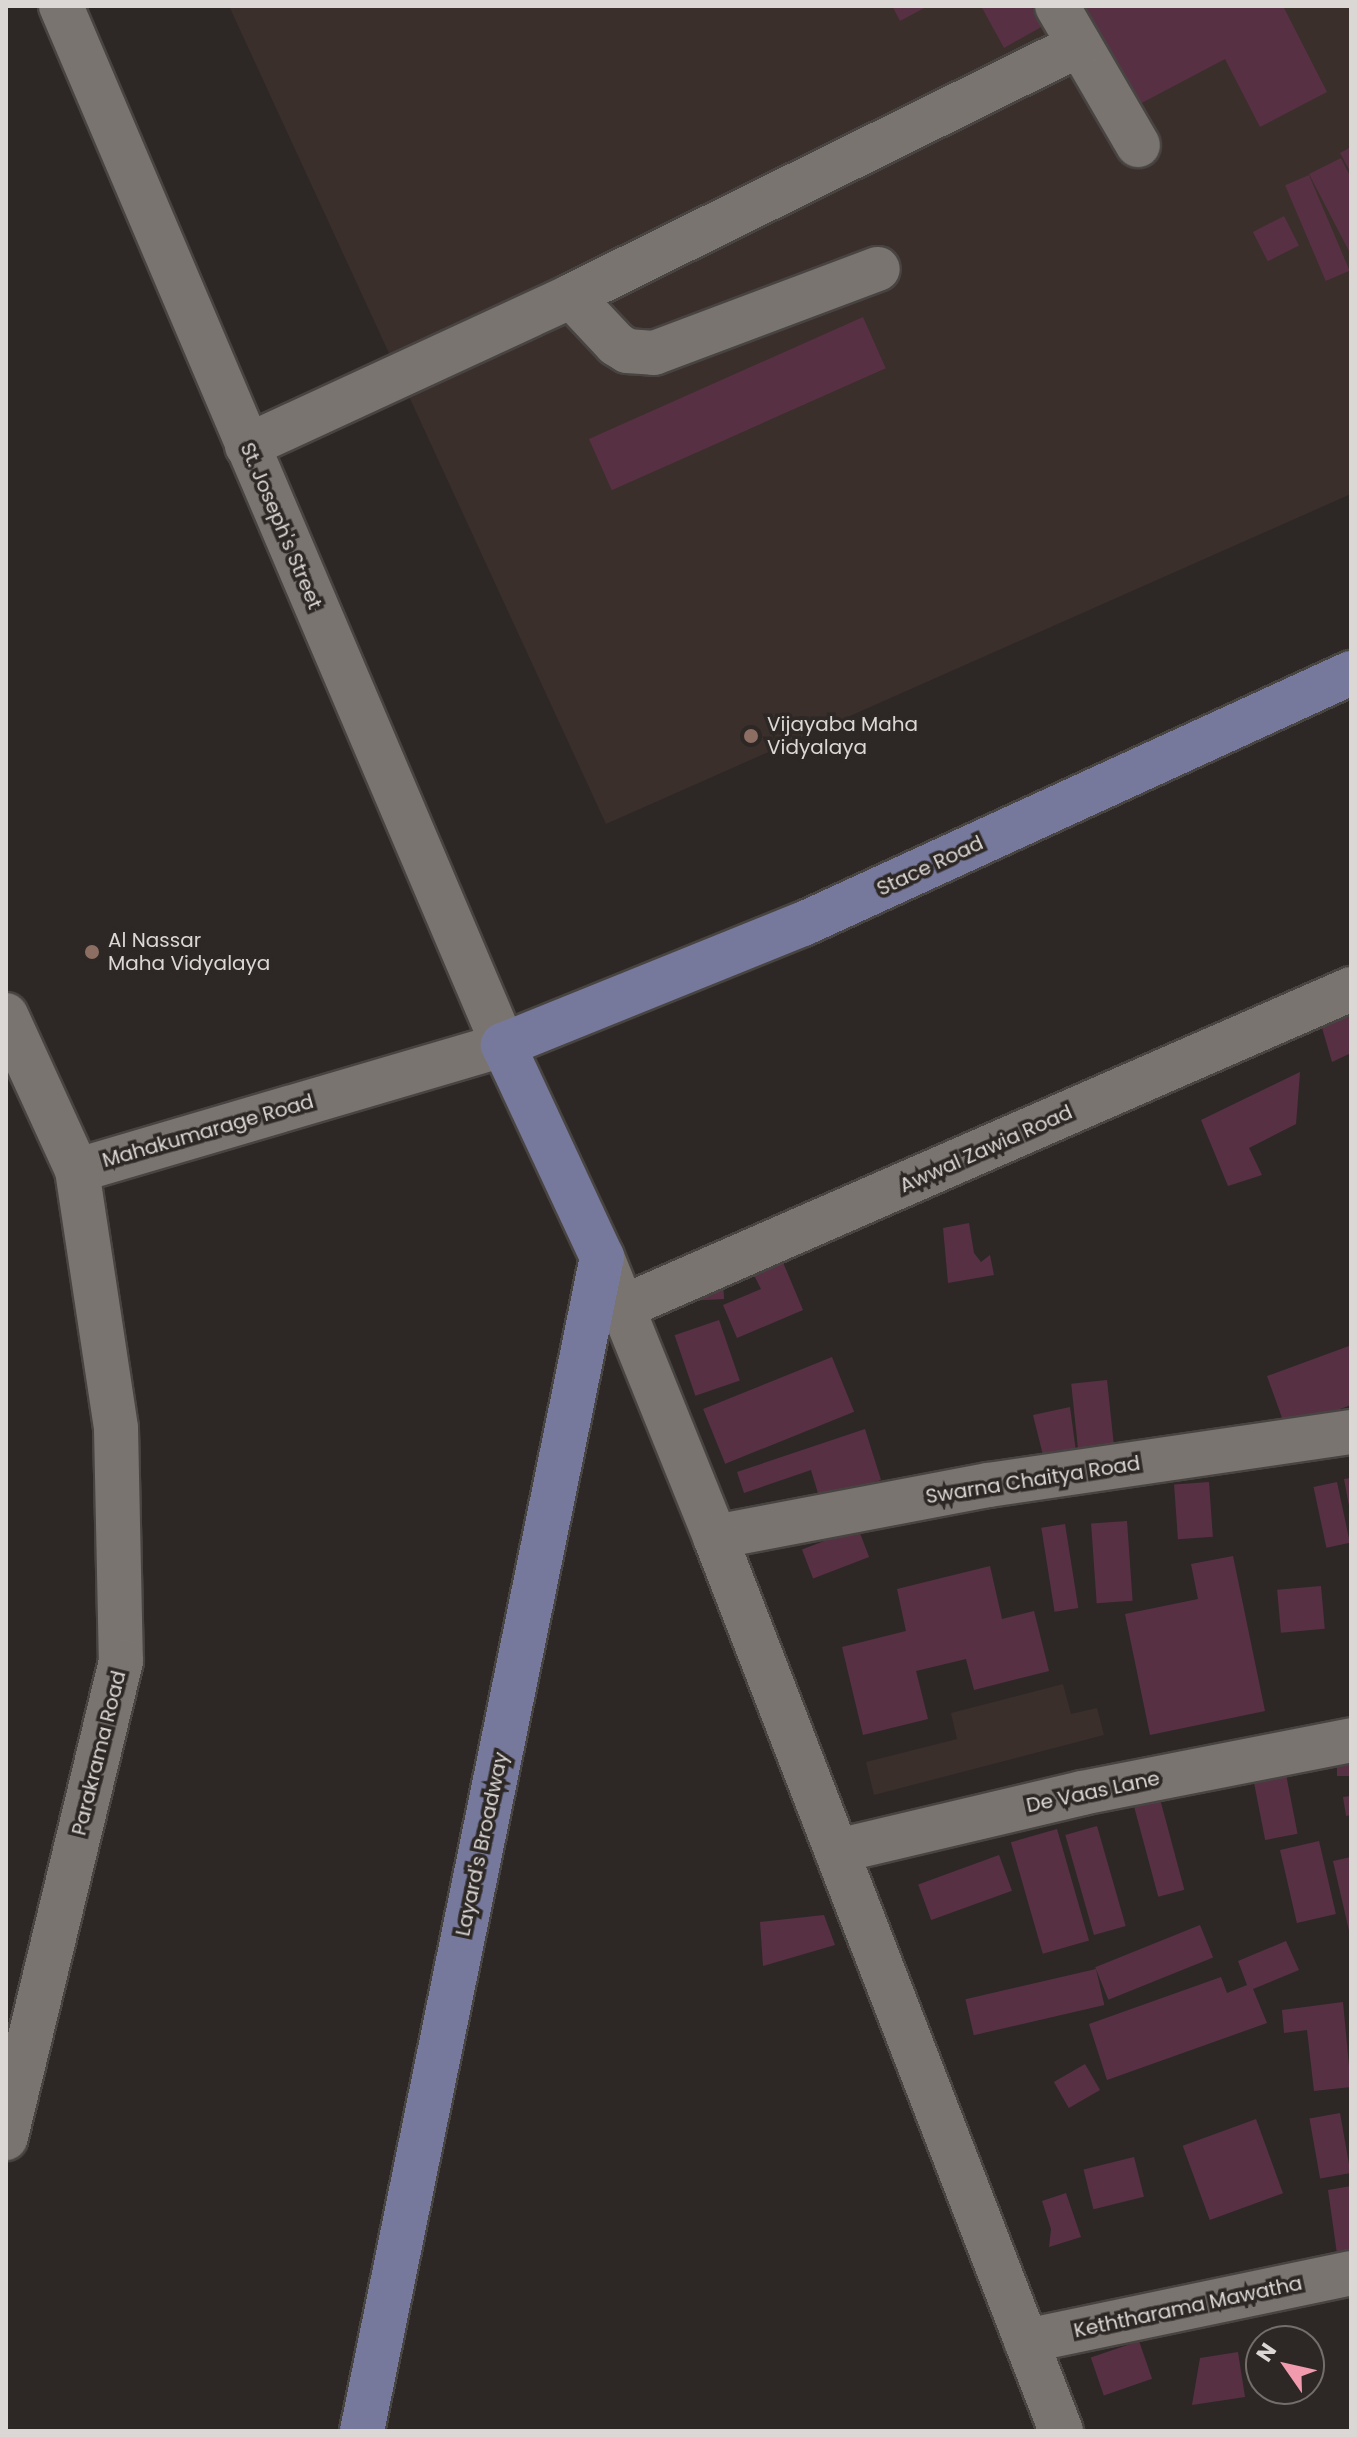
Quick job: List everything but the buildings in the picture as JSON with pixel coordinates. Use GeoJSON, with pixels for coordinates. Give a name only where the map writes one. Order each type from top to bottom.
{"type":"FeatureCollection","features":[{"type":"Feature","properties":{"kind":"main road","name":"Stace Road"},"geometry":{"type":"LineString","coordinates":[[503,1045],[803,924],[1351,673]]}},
{"type":"Feature","properties":{"kind":"main road"},"geometry":{"type":"LineString","coordinates":[[503,1045],[602,1257]]}},
{"type":"Feature","properties":{"kind":"main road","name":"Layard's Broadway"},"geometry":{"type":"LineString","coordinates":[[362,2431],[602,1257]]}},
{"type":"Feature","properties":{"kind":"street","name":"St. Joseph's Street"},"geometry":{"type":"LineString","coordinates":[[61,6],[503,1045]]}},
{"type":"Feature","properties":{"kind":"street"},"geometry":{"type":"LineString","coordinates":[[1057,6],[1138,145]]}},
{"type":"Feature","properties":{"kind":"street"},"geometry":{"type":"LineString","coordinates":[[247,446],[571,296],[1079,45]]}},
{"type":"Feature","properties":{"kind":"street"},"geometry":{"type":"LineString","coordinates":[[571,296],[616,344],[627,351],[654,353],[878,269]]}},
{"type":"Feature","properties":{"kind":"street","name":"Awwal Zawia Road"},"geometry":{"type":"LineString","coordinates":[[621,1308],[1351,989]]}},
{"type":"Feature","properties":{"kind":"street","name":"Mahakumarage Road"},"geometry":{"type":"LineString","coordinates":[[6,1015],[77,1170],[503,1045]]}},
{"type":"Feature","properties":{"kind":"street","name":"Parakrama Road"},"geometry":{"type":"LineString","coordinates":[[6,2138],[121,1661],[116,1428],[77,1170]]}},
{"type":"Feature","properties":{"kind":"street"},"geometry":{"type":"LineString","coordinates":[[602,1257],[715,1537],[1061,2431]]}},
{"type":"Feature","properties":{"kind":"street","name":"Swarna Chaitya Road"},"geometry":{"type":"LineString","coordinates":[[715,1537],[988,1485],[1351,1432]]}},
{"type":"Feature","properties":{"kind":"street","name":"De Vaas Lane"},"geometry":{"type":"LineString","coordinates":[[837,1851],[1082,1793],[1351,1740]]}},
{"type":"Feature","properties":{"kind":"street","name":"Keththarama Mawatha"},"geometry":{"type":"LineString","coordinates":[[1026,2341],[1351,2273]]}},
{"type":"Feature","properties":{"kind":"shaded area"},"geometry":{"type":"Polygon","coordinates":[[[229,6],[1351,6],[1351,494],[606,824],[229,6]]]}},
{"type":"Feature","properties":{"kind":"shaded area"},"geometry":{"type":"Polygon","coordinates":[[[1063,1684],[1071,1714],[1097,1708],[1104,1735],[874,1795],[866,1762],[957,1739],[951,1713],[1063,1684]]]}},
{"type":"Feature","properties":{"kind":"place","name":"Vijayaba Maha Vidyalaya"},"geometry":{"type":"Point","coordinates":[751,736]}},
{"type":"Feature","properties":{"kind":"place","name":"Al Nassar Maha Vidyalaya"},"geometry":{"type":"Point","coordinates":[92,952]}}]}
